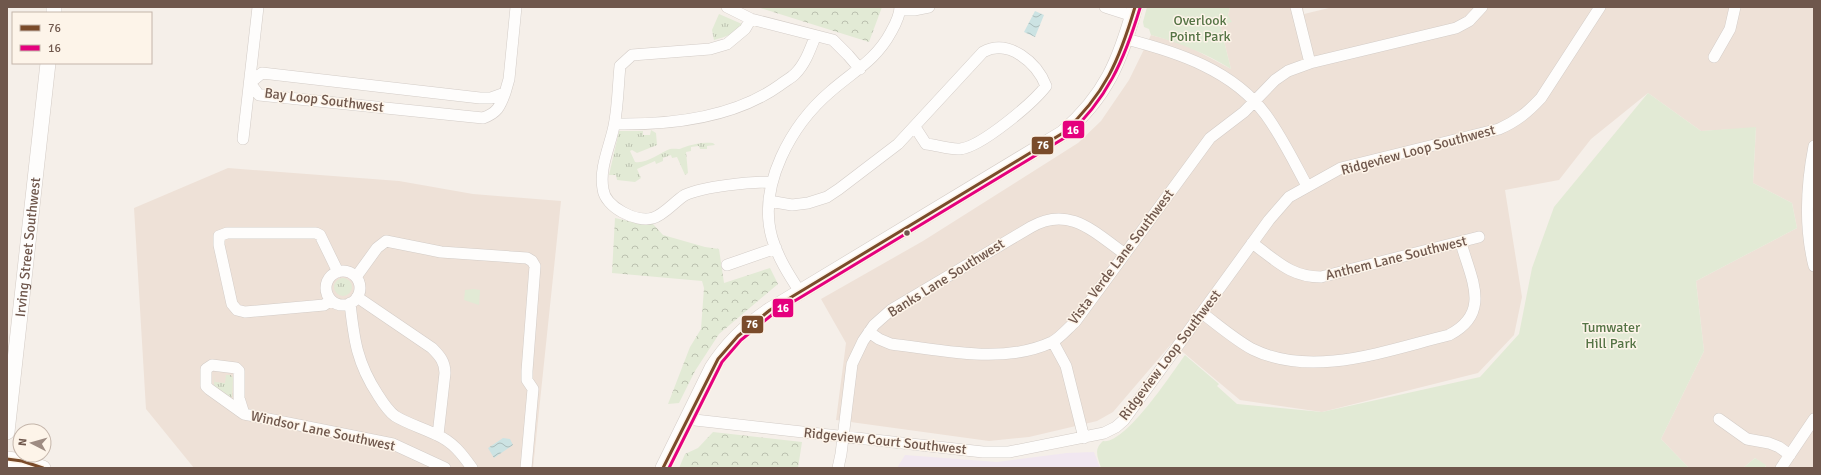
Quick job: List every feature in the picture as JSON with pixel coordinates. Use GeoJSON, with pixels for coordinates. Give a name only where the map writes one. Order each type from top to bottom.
{"type":"FeatureCollection","features":[{"type":"Feature","properties":{"kind":"street"},"geometry":{"type":"LineString","coordinates":[[243,139],[258,7]]}},
{"type":"Feature","properties":{"kind":"street","name":"Bay Loop Southwest"},"geometry":{"type":"LineString","coordinates":[[505,93],[491,98],[480,98],[262,73],[250,83],[259,95],[483,118],[492,115],[500,108],[505,93],[509,79],[516,7]]}},
{"type":"Feature","properties":{"kind":"street"},"geometry":{"type":"LineString","coordinates":[[727,7],[751,19],[815,37],[833,40],[860,69]]}},
{"type":"Feature","properties":{"kind":"street"},"geometry":{"type":"LineString","coordinates":[[800,292],[776,248],[769,219],[769,201],[772,182],[778,165],[793,136],[813,107],[831,90],[860,69],[883,47],[894,27],[900,8],[914,10],[929,7]]}},
{"type":"Feature","properties":{"kind":"street"},"geometry":{"type":"LineString","coordinates":[[663,468],[712,368],[730,344],[756,320],[1063,133],[1088,110],[1107,82],[1118,62],[1134,12],[1105,7]]}},
{"type":"Feature","properties":{"kind":"street"},"geometry":{"type":"LineString","coordinates":[[1296,7],[1310,63]]}},
{"type":"Feature","properties":{"kind":"street","name":"Vista Verde Lane Southwest"},"geometry":{"type":"LineString","coordinates":[[869,332],[879,339],[891,344],[988,354],[1007,355],[1025,352],[1054,342],[1075,322],[1210,138],[1244,112],[1275,80],[1288,71],[1310,63],[1456,28],[1469,21],[1482,7]]}},
{"type":"Feature","properties":{"kind":"street","name":"Ridgeview Loop Southwest"},"geometry":{"type":"LineString","coordinates":[[1084,438],[1104,433],[1116,427],[1124,420],[1252,243],[1289,197],[1341,168],[1499,129],[1518,120],[1541,98],[1600,7]]}},
{"type":"Feature","properties":{"kind":"street"},"geometry":{"type":"LineString","coordinates":[[1714,57],[1730,29],[1736,7]]}},
{"type":"Feature","properties":{"kind":"street"},"geometry":{"type":"LineString","coordinates":[[751,19],[745,29],[727,44],[710,49],[632,55],[620,66],[615,124],[604,164],[602,188],[604,196],[613,205],[638,218],[654,218],[678,199],[697,192],[748,182],[772,182]]}},
{"type":"Feature","properties":{"kind":"street"},"geometry":{"type":"LineString","coordinates":[[615,124],[638,125],[691,120],[743,105],[772,91],[795,74],[809,54],[815,37]]}},
{"type":"Feature","properties":{"kind":"street"},"geometry":{"type":"LineString","coordinates":[[1126,39],[1171,52],[1195,61],[1229,80],[1254,101],[1280,137],[1307,186]]}},
{"type":"Feature","properties":{"kind":"street"},"geometry":{"type":"LineString","coordinates":[[769,201],[792,205],[808,203],[827,197],[878,161],[915,127],[946,91],[983,52],[990,48],[1007,48],[1020,54],[1042,75],[1046,86],[1038,96],[1016,116],[973,145],[960,149],[926,144],[915,127]]}},
{"type":"Feature","properties":{"kind":"street","name":"Irving Street Southwest"},"geometry":{"type":"LineString","coordinates":[[7,432],[48,64]]}},
{"type":"Feature","properties":{"kind":"street"},"geometry":{"type":"LineString","coordinates":[[1814,146],[1807,187],[1806,217],[1809,247],[1814,266]]}},
{"type":"Feature","properties":{"kind":"street","name":"Banks Lane Southwest"},"geometry":{"type":"LineString","coordinates":[[838,468],[844,437],[850,372],[859,348],[869,332],[891,310],[1031,226],[1048,218],[1063,218],[1077,222],[1125,254]]}},
{"type":"Feature","properties":{"kind":"street"},"geometry":{"type":"LineString","coordinates":[[332,300],[324,305],[245,312],[237,310],[232,304],[219,245],[219,236],[228,232],[316,233],[320,235],[338,272]]}},
{"type":"Feature","properties":{"kind":"street","name":"Anthem Lane Southwest"},"geometry":{"type":"LineString","coordinates":[[1252,243],[1293,273],[1311,277],[1321,277],[1479,238]]}},
{"type":"Feature","properties":{"kind":"street"},"geometry":{"type":"LineString","coordinates":[[356,277],[377,248],[386,241],[441,252],[527,258],[532,261],[535,266],[527,380],[534,389],[526,468]]}},
{"type":"Feature","properties":{"kind":"street"},"geometry":{"type":"LineString","coordinates":[[1202,313],[1252,349],[1282,359],[1297,362],[1318,363],[1341,361],[1449,335],[1461,329],[1471,318],[1475,306],[1476,296],[1462,243]]}},
{"type":"Feature","properties":{"kind":"street"},"geometry":{"type":"LineString","coordinates":[[727,265],[776,248]]}},
{"type":"Feature","properties":{"kind":"street"},"geometry":{"type":"LineString","coordinates":[[438,435],[445,373],[445,366],[440,356],[432,348],[353,300],[341,304],[332,300],[326,290],[331,276],[338,272],[346,271],[356,277],[360,288],[353,300],[358,358],[368,380],[380,398],[394,415],[438,435],[461,452],[472,468]]}},
{"type":"Feature","properties":{"kind":"street"},"geometry":{"type":"LineString","coordinates":[[1054,342],[1066,366],[1084,438]]}},
{"type":"Feature","properties":{"kind":"street","name":"Windsor Lane Southwest"},"geometry":{"type":"LineString","coordinates":[[244,414],[239,398],[239,371],[236,368],[212,365],[208,366],[206,369],[205,383],[209,390],[244,414],[392,444],[445,468]]}},
{"type":"Feature","properties":{"kind":"street","name":"Ridgeview Court Southwest"},"geometry":{"type":"LineString","coordinates":[[686,419],[983,452],[1002,452],[1084,438]]}},
{"type":"Feature","properties":{"kind":"street"},"geometry":{"type":"LineString","coordinates":[[1719,419],[1747,439],[1769,443],[1779,447],[1790,455]]}},
{"type":"Feature","properties":{"kind":"street"},"geometry":{"type":"LineString","coordinates":[[1780,468],[1814,419]]}},
{"type":"Feature","properties":{"kind":"street"},"geometry":{"type":"LineString","coordinates":[[7,459],[22,461],[43,468]]}},
{"type":"Feature","properties":{"kind":"shaded area"},"geometry":{"type":"Polygon","coordinates":[[[1230,7],[1303,7],[1304,14],[1333,7],[1814,7],[1814,468],[1765,468],[1766,466],[1755,458],[1743,468],[1689,468],[1661,439],[1704,351],[1696,281],[1797,228],[1792,203],[1753,183],[1756,128],[1701,131],[1648,93],[1591,139],[1559,180],[1505,190],[1522,297],[1514,335],[1478,373],[1322,412],[1240,400],[1172,343],[1113,412],[1097,421],[1029,437],[989,441],[836,420],[846,343],[821,299],[923,241],[1078,143],[1101,121],[1129,80],[1151,35],[1184,44],[1231,69],[1220,25],[1228,15],[1230,7]]]}},
{"type":"Feature","properties":{"kind":"shaded area"},"geometry":{"type":"Polygon","coordinates":[[[228,168],[399,181],[473,194],[561,201],[533,468],[194,468],[146,409],[134,208],[228,168]]]}},
{"type":"Feature","properties":{"kind":"shaded area"},"geometry":{"type":"Polygon","coordinates":[[[1094,452],[1100,468],[897,468],[905,455],[997,462],[1067,453],[1094,452]]]}},
{"type":"Feature","properties":{"kind":"green space"},"geometry":{"type":"Polygon","coordinates":[[[757,7],[882,7],[869,42],[757,7]]]}},
{"type":"Feature","properties":{"kind":"green space","name":"Overlook Point Park"},"geometry":{"type":"Polygon","coordinates":[[[1147,7],[1230,7],[1228,15],[1232,22],[1220,25],[1231,69],[1192,49],[1151,35],[1149,29],[1144,27],[1143,22],[1147,7]]]}},
{"type":"Feature","properties":{"kind":"green space"},"geometry":{"type":"Polygon","coordinates":[[[719,14],[742,24],[734,33],[714,40],[712,30],[719,14]]]}},
{"type":"Feature","properties":{"kind":"green space","name":"Tumwater Hill Park"},"geometry":{"type":"Polygon","coordinates":[[[1648,93],[1701,131],[1756,127],[1753,183],[1792,203],[1797,228],[1696,281],[1704,351],[1661,439],[1689,468],[1101,468],[1097,454],[1100,444],[1103,441],[1112,439],[1123,432],[1135,420],[1159,391],[1185,355],[1219,384],[1217,386],[1237,404],[1322,412],[1480,377],[1519,334],[1532,268],[1554,207],[1648,93]]]}},
{"type":"Feature","properties":{"kind":"green space"},"geometry":{"type":"Polygon","coordinates":[[[651,130],[656,133],[657,145],[637,153],[632,150],[630,151],[635,162],[648,160],[670,149],[680,149],[701,143],[713,143],[715,145],[707,146],[707,149],[700,149],[699,146],[691,147],[691,151],[686,152],[688,173],[685,175],[677,157],[672,158],[671,155],[663,158],[663,161],[656,164],[655,161],[637,169],[641,178],[635,182],[617,180],[616,175],[609,175],[619,131],[643,131],[643,135],[650,135],[651,130]]]}},
{"type":"Feature","properties":{"kind":"green space"},"geometry":{"type":"Polygon","coordinates":[[[615,218],[637,223],[653,224],[663,235],[705,247],[719,249],[724,283],[770,268],[778,284],[719,334],[695,371],[679,403],[668,404],[690,347],[701,329],[704,288],[702,281],[612,273],[615,218]]]}},
{"type":"Feature","properties":{"kind":"green space"},"geometry":{"type":"Polygon","coordinates":[[[339,278],[347,278],[352,283],[350,294],[347,296],[339,296],[334,291],[334,283],[339,278]]]}},
{"type":"Feature","properties":{"kind":"green space"},"geometry":{"type":"Polygon","coordinates":[[[465,290],[480,290],[479,305],[464,300],[465,290]]]}},
{"type":"Feature","properties":{"kind":"green space"},"geometry":{"type":"Polygon","coordinates":[[[215,374],[215,382],[225,383],[226,375],[231,375],[233,378],[232,398],[214,386],[215,374]]]}},
{"type":"Feature","properties":{"kind":"green space"},"geometry":{"type":"Polygon","coordinates":[[[713,432],[802,442],[798,468],[679,468],[685,454],[698,448],[713,432]]]}},
{"type":"Feature","properties":{"kind":"green space"},"geometry":{"type":"Polygon","coordinates":[[[1755,458],[1766,465],[1765,468],[1743,468],[1755,458]]]}},
{"type":"Feature","properties":{"kind":"water"},"geometry":{"type":"Polygon","coordinates":[[[1035,11],[1044,15],[1035,37],[1024,32],[1035,11]]]}},
{"type":"Feature","properties":{"kind":"water"},"geometry":{"type":"Polygon","coordinates":[[[503,438],[510,439],[513,445],[494,458],[488,448],[503,438]]]}},
{"type":"Feature","properties":{"kind":"transit line","name":"76"},"geometry":{"type":"LineString","coordinates":[[663,468],[718,359],[738,336],[770,310],[1063,133],[1090,104],[1109,76],[1123,44],[1135,7]]}},
{"type":"Feature","properties":{"kind":"transit line","name":"16"},"geometry":{"type":"LineString","coordinates":[[669,468],[722,362],[741,340],[773,314],[1066,137],[1093,108],[1112,78],[1127,45],[1140,8]]}},
{"type":"Feature","properties":{"kind":"transit line","name":"76"},"geometry":{"type":"LineString","coordinates":[[7,459],[22,461],[43,468]]}}]}
